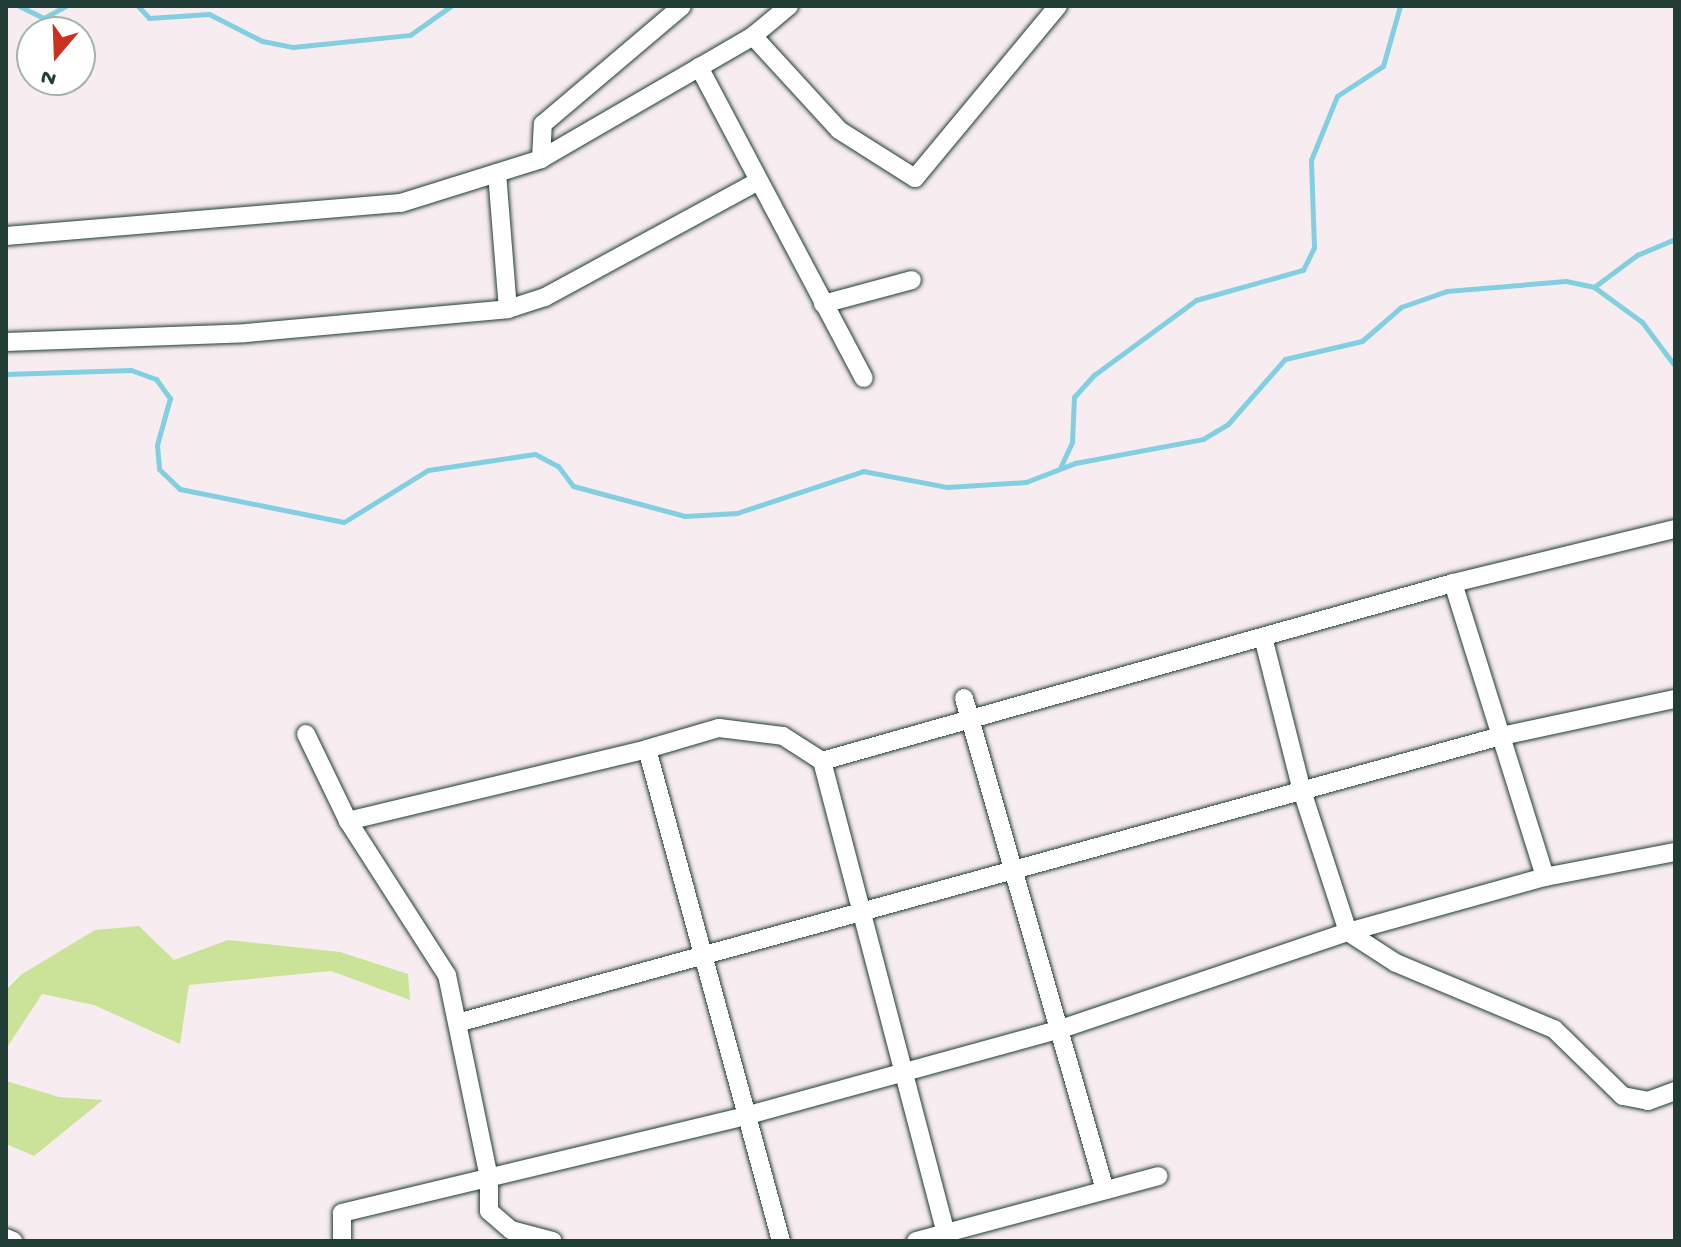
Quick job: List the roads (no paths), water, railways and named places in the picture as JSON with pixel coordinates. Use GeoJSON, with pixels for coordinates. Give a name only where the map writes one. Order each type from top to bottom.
{"type":"FeatureCollection","features":[{"type":"Feature","properties":{"kind":"street"},"geometry":{"type":"LineString","coordinates":[[541,159],[543,124],[682,6]]}},
{"type":"Feature","properties":{"kind":"street"},"geometry":{"type":"LineString","coordinates":[[6,236],[315,214],[401,203],[541,159],[753,36],[789,6]]}},
{"type":"Feature","properties":{"kind":"street"},"geometry":{"type":"LineString","coordinates":[[753,36],[839,130],[915,178],[1058,6]]}},
{"type":"Feature","properties":{"kind":"street"},"geometry":{"type":"LineString","coordinates":[[699,67],[755,183],[864,378]]}},
{"type":"Feature","properties":{"kind":"street"},"geometry":{"type":"LineString","coordinates":[[497,173],[508,309]]}},
{"type":"Feature","properties":{"kind":"street"},"geometry":{"type":"LineString","coordinates":[[6,342],[246,333],[508,309],[755,183]]}},
{"type":"Feature","properties":{"kind":"street"},"geometry":{"type":"LineString","coordinates":[[823,304],[912,280]]}},
{"type":"Feature","properties":{"kind":"street"},"geometry":{"type":"LineString","coordinates":[[822,761],[1264,641],[1453,583],[1675,529]]}},
{"type":"Feature","properties":{"kind":"street"},"geometry":{"type":"LineString","coordinates":[[1453,583],[1497,737],[1545,877]]}},
{"type":"Feature","properties":{"kind":"street"},"geometry":{"type":"LineString","coordinates":[[1264,641],[1302,791],[1348,932],[1396,963],[1554,1029],[1623,1096],[1648,1101],[1675,1091]]}},
{"type":"Feature","properties":{"kind":"street"},"geometry":{"type":"LineString","coordinates":[[964,698],[1015,867],[1105,1190]]}},
{"type":"Feature","properties":{"kind":"street"},"geometry":{"type":"LineString","coordinates":[[461,1022],[706,960],[1015,867],[1497,737],[1675,699]]}},
{"type":"Feature","properties":{"kind":"street"},"geometry":{"type":"LineString","coordinates":[[348,821],[647,749],[719,728],[783,736],[822,761],[900,1069],[946,1233]]}},
{"type":"Feature","properties":{"kind":"street"},"geometry":{"type":"LineString","coordinates":[[306,734],[348,821],[447,975],[461,1022],[489,1177],[489,1211],[511,1230],[553,1241]]}},
{"type":"Feature","properties":{"kind":"street"},"geometry":{"type":"LineString","coordinates":[[647,749],[781,1241]]}},
{"type":"Feature","properties":{"kind":"street"},"geometry":{"type":"LineString","coordinates":[[342,1241],[342,1213],[745,1116],[900,1069],[1058,1030],[1348,932],[1545,877],[1675,852]]}},
{"type":"Feature","properties":{"kind":"street"},"geometry":{"type":"LineString","coordinates":[[916,1241],[1158,1176]]}},
{"type":"Feature","properties":{"kind":"street"},"geometry":{"type":"LineString","coordinates":[[6,1238],[13,1241]]}},
{"type":"Feature","properties":{"kind":"waterway"},"geometry":{"type":"LineString","coordinates":[[19,6],[44,18],[66,6]]}},
{"type":"Feature","properties":{"kind":"waterway"},"geometry":{"type":"LineString","coordinates":[[138,6],[149,18],[209,14],[262,41],[293,47],[410,35],[451,6]]}},
{"type":"Feature","properties":{"kind":"waterway"},"geometry":{"type":"LineString","coordinates":[[1060,468],[1072,442],[1074,397],[1094,375],[1196,300],[1303,270],[1314,247],[1311,160],[1337,96],[1383,66],[1400,6]]}},
{"type":"Feature","properties":{"kind":"waterway"},"geometry":{"type":"LineString","coordinates":[[1594,287],[1637,255],[1675,239]]}},
{"type":"Feature","properties":{"kind":"waterway"},"geometry":{"type":"LineString","coordinates":[[6,374],[131,370],[156,379],[170,398],[157,445],[159,469],[180,489],[344,522],[428,470],[535,454],[558,466],[573,486],[685,516],[737,513],[863,471],[947,487],[1026,482],[1075,463],[1203,439],[1228,424],[1285,359],[1362,341],[1401,307],[1447,291],[1566,281],[1594,287],[1642,322],[1675,366]]}}]}
